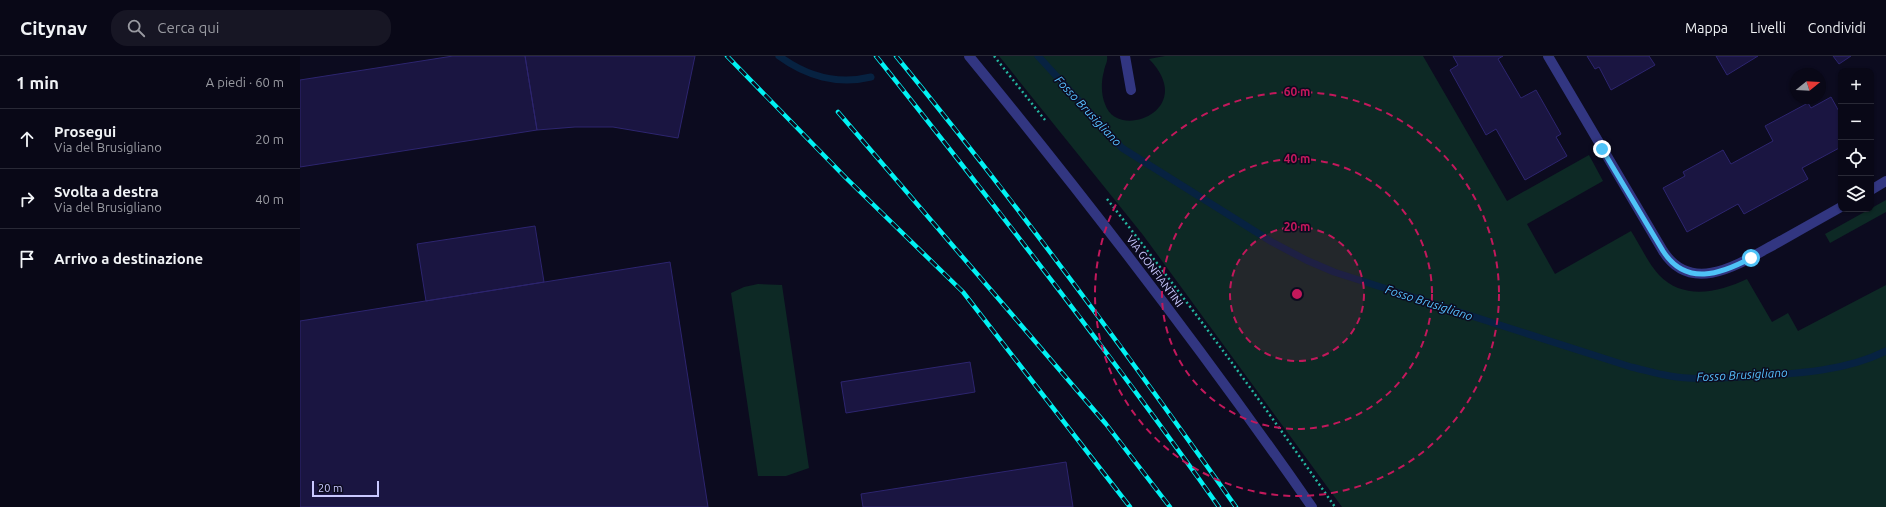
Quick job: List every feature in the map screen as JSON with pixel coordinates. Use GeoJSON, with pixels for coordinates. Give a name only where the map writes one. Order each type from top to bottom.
{"type":"FeatureCollection","features":[{"type":"Feature","properties":{"kind":"street","name":"VIA GONFIANTINI"},"geometry":{"type":"LineString","coordinates":[[969,56],[1104,224],[1163,301],[1312,507]]}},
{"type":"Feature","properties":{"kind":"street"},"geometry":{"type":"LineString","coordinates":[[1125,56],[1131,90]]}},
{"type":"Feature","properties":{"kind":"street"},"geometry":{"type":"LineString","coordinates":[[1548,56],[1668,259],[1683,270],[1703,274],[1726,270],[1751,258],[1838,209]]}},
{"type":"Feature","properties":{"kind":"street"},"geometry":{"type":"LineString","coordinates":[[1874,188],[1886,181]]}},
{"type":"Feature","properties":{"kind":"green space"},"geometry":{"type":"Polygon","coordinates":[[[999,56],[1107,56],[1102,83],[1102,92],[1105,104],[1112,115],[1124,120],[1137,120],[1150,115],[1160,106],[1165,93],[1162,77],[1149,59],[1165,56],[1423,56],[1507,201],[1589,155],[1603,181],[1527,224],[1555,274],[1631,231],[1655,270],[1669,283],[1690,291],[1702,292],[1725,288],[1747,279],[1772,322],[1788,313],[1798,331],[1886,285],[1886,507],[1342,507],[1143,235],[999,56]]]}},
{"type":"Feature","properties":{"kind":"green space"},"geometry":{"type":"Polygon","coordinates":[[[1886,200],[1886,212],[1830,243],[1825,234],[1864,212],[1874,212],[1874,207],[1886,200]]]}},
{"type":"Feature","properties":{"kind":"green space"},"geometry":{"type":"Polygon","coordinates":[[[758,284],[782,285],[809,468],[786,476],[758,476],[731,293],[744,287],[758,284]]]}},
{"type":"Feature","properties":{"kind":"building"},"geometry":{"type":"Polygon","coordinates":[[[453,56],[525,56],[537,130],[300,167],[300,80],[453,56]]]}},
{"type":"Feature","properties":{"kind":"building"},"geometry":{"type":"Polygon","coordinates":[[[525,56],[695,56],[678,138],[613,127],[575,127],[537,130],[525,56]]]}},
{"type":"Feature","properties":{"kind":"building"},"geometry":{"type":"Polygon","coordinates":[[[1453,56],[1503,56],[1498,59],[1521,98],[1536,90],[1561,134],[1556,137],[1567,156],[1525,180],[1496,129],[1486,135],[1450,70],[1458,65],[1453,56]]]}},
{"type":"Feature","properties":{"kind":"building"},"geometry":{"type":"Polygon","coordinates":[[[1587,56],[1649,56],[1655,65],[1611,90],[1599,67],[1595,69],[1587,56]]]}},
{"type":"Feature","properties":{"kind":"building"},"geometry":{"type":"Polygon","coordinates":[[[1716,56],[1758,56],[1727,75],[1716,56]]]}},
{"type":"Feature","properties":{"kind":"building"},"geometry":{"type":"Polygon","coordinates":[[[1833,56],[1851,56],[1839,64],[1833,56]]]}},
{"type":"Feature","properties":{"kind":"building"},"geometry":{"type":"Polygon","coordinates":[[[1831,97],[1838,110],[1838,149],[1802,168],[1808,179],[1744,214],[1738,204],[1687,232],[1663,188],[1685,176],[1683,172],[1723,150],[1731,164],[1773,141],[1765,126],[1806,104],[1809,104],[1811,108],[1818,104],[1826,104],[1826,100],[1831,97]]]}},
{"type":"Feature","properties":{"kind":"building"},"geometry":{"type":"Polygon","coordinates":[[[535,226],[544,282],[426,301],[417,244],[535,226]]]}},
{"type":"Feature","properties":{"kind":"building"},"geometry":{"type":"Polygon","coordinates":[[[670,262],[708,507],[300,507],[300,321],[670,262]]]}},
{"type":"Feature","properties":{"kind":"building"},"geometry":{"type":"Polygon","coordinates":[[[970,362],[975,392],[846,413],[841,382],[970,362]]]}},
{"type":"Feature","properties":{"kind":"building"},"geometry":{"type":"Polygon","coordinates":[[[1066,462],[1073,507],[863,507],[861,494],[1066,462]]]}},
{"type":"Feature","properties":{"kind":"waterway","name":"Fosso Brusigliano"},"geometry":{"type":"LineString","coordinates":[[779,56],[800,69],[823,77],[846,80],[871,77]]}},
{"type":"Feature","properties":{"kind":"waterway","name":"Fosso Brusigliano"},"geometry":{"type":"LineString","coordinates":[[1038,56],[1122,148],[1272,242],[1306,260],[1334,272],[1631,367],[1678,377],[1722,378],[1814,371],[1851,364],[1886,351]]}},
{"type":"Feature","properties":{"kind":"railway"},"geometry":{"type":"LineString","coordinates":[[727,56],[846,178],[963,292],[1130,507]]}},
{"type":"Feature","properties":{"kind":"railway"},"geometry":{"type":"LineString","coordinates":[[876,56],[1051,279],[1136,392],[1219,507]]}},
{"type":"Feature","properties":{"kind":"railway"},"geometry":{"type":"LineString","coordinates":[[896,56],[984,166],[1070,278],[1236,507]]}},
{"type":"Feature","properties":{"kind":"railway"},"geometry":{"type":"LineString","coordinates":[[838,112],[1106,424],[1170,507]]}},
{"type":"Feature","properties":{"kind":"route"},"geometry":{"type":"LineString","coordinates":[[1602,149],[1668,259],[1675,265],[1692,273],[1714,273],[1726,270],[1751,258]]}}]}
